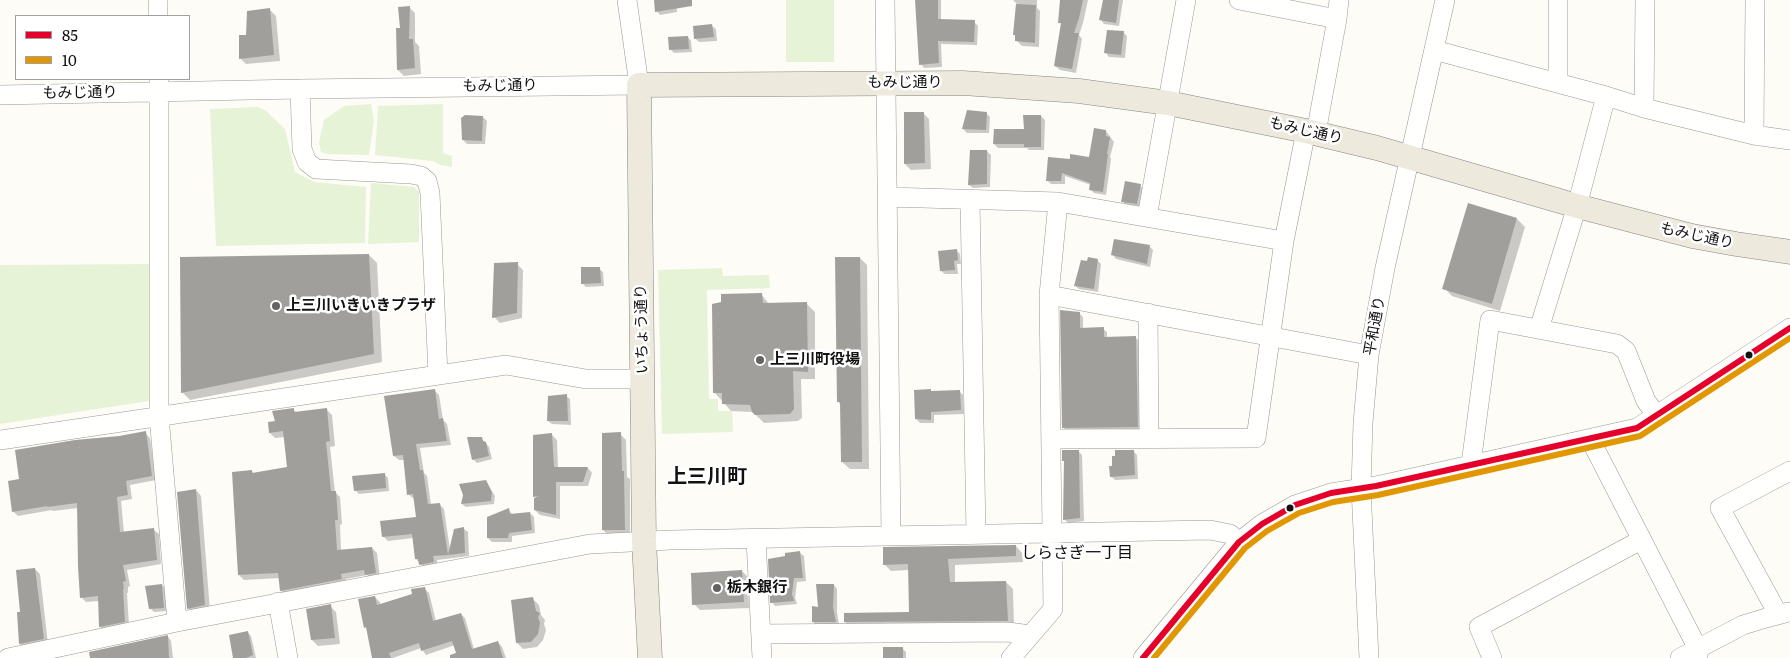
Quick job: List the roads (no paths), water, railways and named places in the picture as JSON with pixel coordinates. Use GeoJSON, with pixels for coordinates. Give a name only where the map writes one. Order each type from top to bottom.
{"type":"FeatureCollection","features":[{"type":"Feature","properties":{"kind":"main road","name":"もみじ通り"},"geometry":{"type":"LineString","coordinates":[[639,85],[963,83],[1030,86],[1168,103],[1311,132],[1577,206],[1702,238],[1790,252]]}},
{"type":"Feature","properties":{"kind":"main road","name":"いちょう通り"},"geometry":{"type":"LineString","coordinates":[[639,85],[644,541],[650,658]]}},
{"type":"Feature","properties":{"kind":"street"},"geometry":{"type":"LineString","coordinates":[[158,0],[158,15]]}},
{"type":"Feature","properties":{"kind":"street","name":"いちょう通り"},"geometry":{"type":"LineString","coordinates":[[627,0],[639,85]]}},
{"type":"Feature","properties":{"kind":"street"},"geometry":{"type":"LineString","coordinates":[[886,0],[892,536]]}},
{"type":"Feature","properties":{"kind":"street"},"geometry":{"type":"LineString","coordinates":[[1147,217],[1186,0]]}},
{"type":"Feature","properties":{"kind":"street"},"geometry":{"type":"LineString","coordinates":[[1240,0],[1337,19]]}},
{"type":"Feature","properties":{"kind":"street"},"geometry":{"type":"LineString","coordinates":[[1051,439],[1256,438],[1284,241],[1337,19],[1338,0]]}},
{"type":"Feature","properties":{"kind":"street","name":"平和通り"},"geometry":{"type":"LineString","coordinates":[[1369,658],[1362,488],[1363,423],[1369,354],[1385,268],[1445,0]]}},
{"type":"Feature","properties":{"kind":"street"},"geometry":{"type":"LineString","coordinates":[[1558,0],[1558,83]]}},
{"type":"Feature","properties":{"kind":"street"},"geometry":{"type":"LineString","coordinates":[[1644,108],[1645,0]]}},
{"type":"Feature","properties":{"kind":"street"},"geometry":{"type":"LineString","coordinates":[[1754,135],[1755,0]]}},
{"type":"Feature","properties":{"kind":"street"},"geometry":{"type":"LineString","coordinates":[[1434,50],[1644,108],[1754,135],[1790,140]]}},
{"type":"Feature","properties":{"kind":"street"},"geometry":{"type":"LineString","coordinates":[[159,85],[159,416],[176,622]]}},
{"type":"Feature","properties":{"kind":"street","name":"もみじ通り"},"geometry":{"type":"LineString","coordinates":[[0,95],[159,85],[300,89],[639,85]]}},
{"type":"Feature","properties":{"kind":"street"},"geometry":{"type":"LineString","coordinates":[[300,89],[302,149],[307,162],[316,169],[411,174],[421,176],[427,181],[430,193],[438,375]]}},
{"type":"Feature","properties":{"kind":"street"},"geometry":{"type":"LineString","coordinates":[[1539,329],[1577,206],[1606,96]]}},
{"type":"Feature","properties":{"kind":"street"},"geometry":{"type":"LineString","coordinates":[[888,197],[1058,202],[1284,241]]}},
{"type":"Feature","properties":{"kind":"street"},"geometry":{"type":"LineString","coordinates":[[970,199],[976,534]]}},
{"type":"Feature","properties":{"kind":"street"},"geometry":{"type":"LineString","coordinates":[[1011,658],[1053,609],[1049,295],[1058,202]]}},
{"type":"Feature","properties":{"kind":"street"},"geometry":{"type":"LineString","coordinates":[[1049,295],[1369,354]]}},
{"type":"Feature","properties":{"kind":"street"},"geometry":{"type":"LineString","coordinates":[[1148,313],[1149,438]]}},
{"type":"Feature","properties":{"kind":"street"},"geometry":{"type":"LineString","coordinates":[[1471,464],[1490,320],[1617,344],[1626,351],[1646,401],[1657,416]]}},
{"type":"Feature","properties":{"kind":"street"},"geometry":{"type":"LineString","coordinates":[[1143,658],[1239,542],[1262,524],[1295,505],[1331,493],[1362,488],[1637,428],[1790,328]]}},
{"type":"Feature","properties":{"kind":"street"},"geometry":{"type":"LineString","coordinates":[[0,440],[506,365],[586,380],[643,379]]}},
{"type":"Feature","properties":{"kind":"street"},"geometry":{"type":"LineString","coordinates":[[1590,439],[1698,653]]}},
{"type":"Feature","properties":{"kind":"street"},"geometry":{"type":"LineString","coordinates":[[1680,658],[1698,653],[1743,625],[1784,613],[1720,508],[1790,471]]}},
{"type":"Feature","properties":{"kind":"street"},"geometry":{"type":"LineString","coordinates":[[8,658],[278,602],[590,544],[644,541],[1210,530],[1230,534],[1239,542]]}},
{"type":"Feature","properties":{"kind":"street"},"geometry":{"type":"LineString","coordinates":[[756,539],[762,658]]}},
{"type":"Feature","properties":{"kind":"street"},"geometry":{"type":"LineString","coordinates":[[1492,658],[1479,627],[1641,540]]}},
{"type":"Feature","properties":{"kind":"street"},"geometry":{"type":"LineString","coordinates":[[278,602],[288,658]]}},
{"type":"Feature","properties":{"kind":"street"},"geometry":{"type":"LineString","coordinates":[[761,634],[1008,632],[1030,635]]}},
{"type":"Feature","properties":{"kind":"place","name":"上三川いきいきプラザ"},"geometry":{"type":"Point","coordinates":[276,306]}},
{"type":"Feature","properties":{"kind":"place","name":"上三川町役場"},"geometry":{"type":"Point","coordinates":[760,360]}},
{"type":"Feature","properties":{"kind":"place","name":"栃木銀行"},"geometry":{"type":"Point","coordinates":[717,588]}},
{"type":"Feature","properties":{"kind":"district","name":"上三川町"},"geometry":{"type":"Point","coordinates":[707,477]}},
{"type":"Feature","properties":{"kind":"district","name":"しらさぎ一丁目"},"geometry":{"type":"Point","coordinates":[1077,553]}}]}
